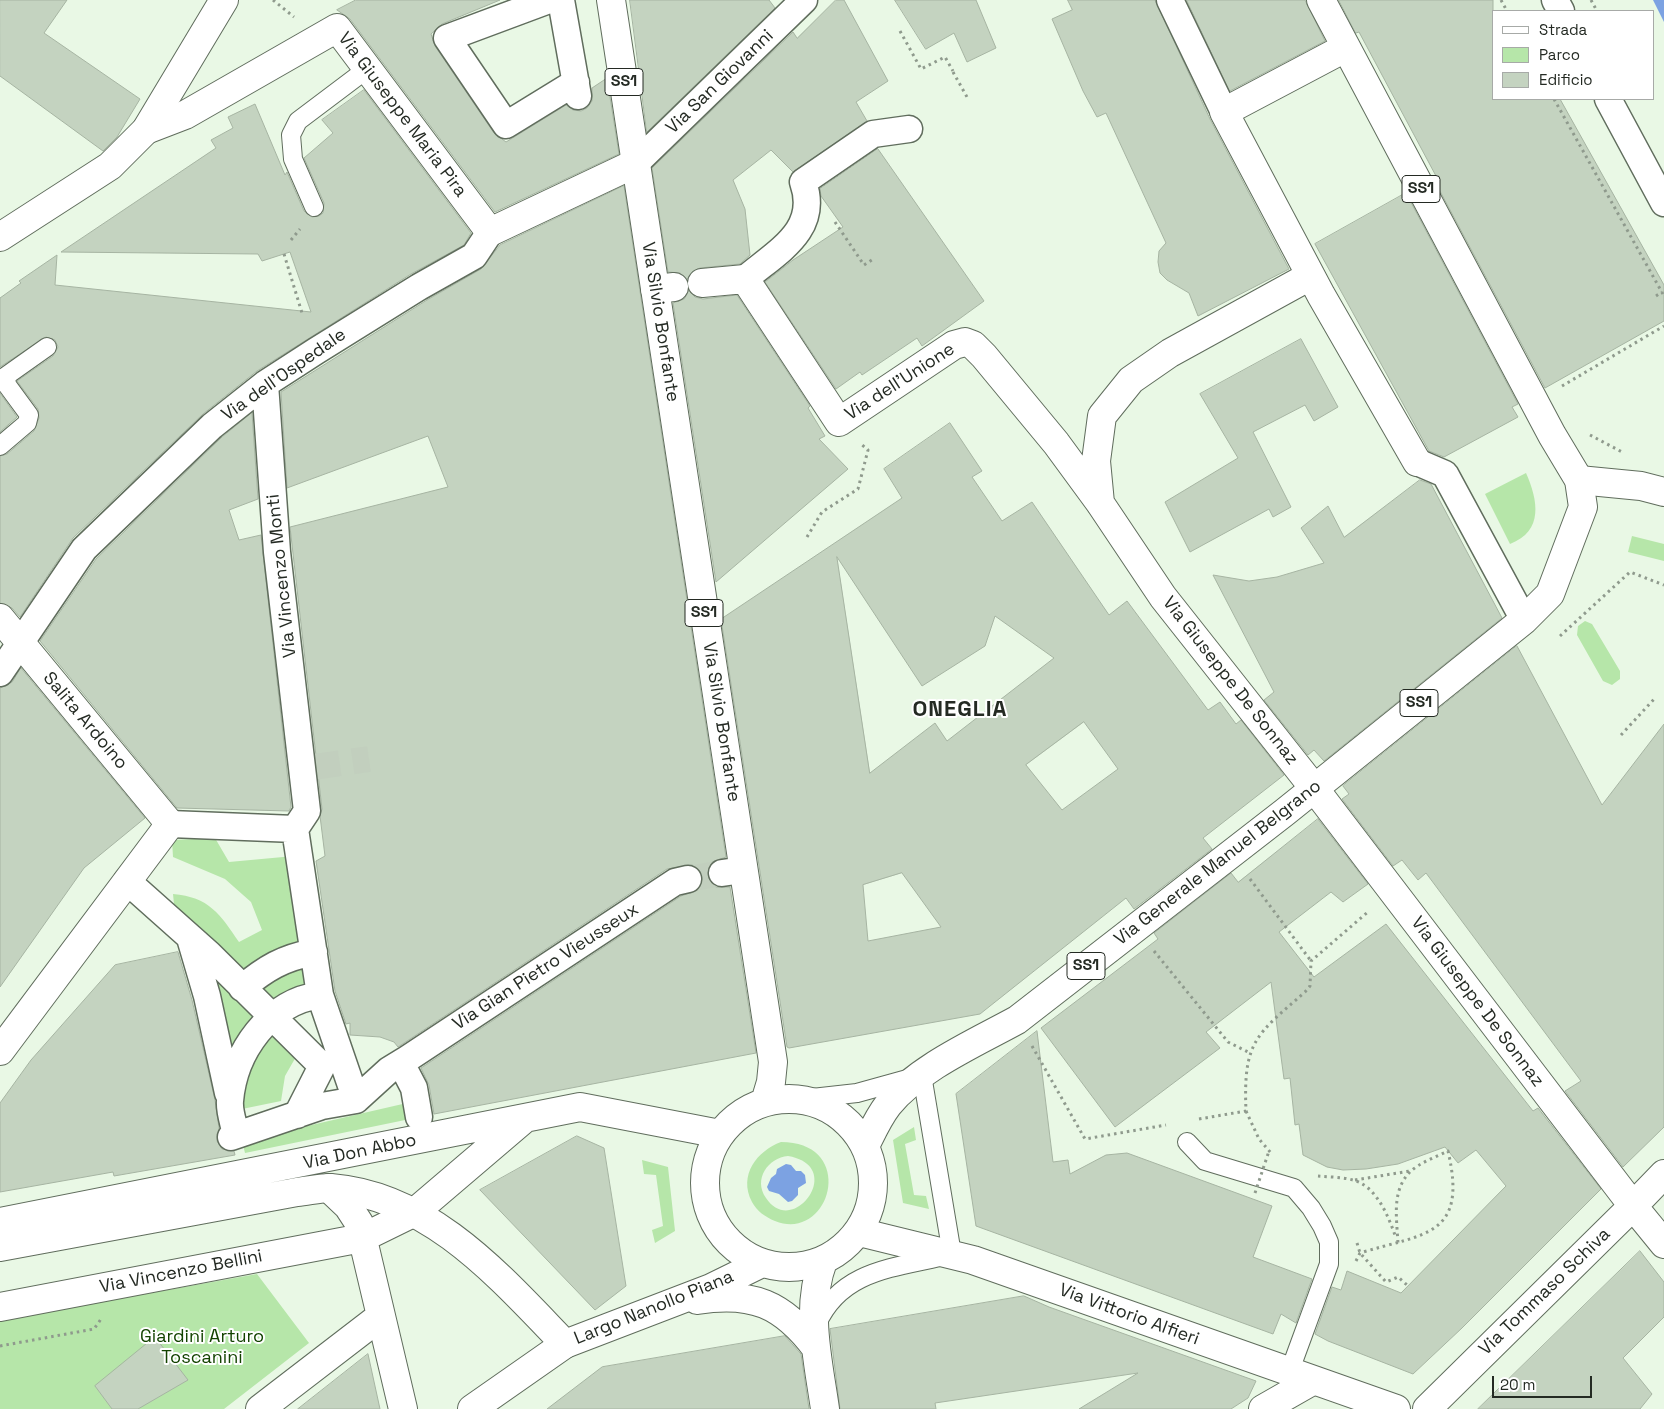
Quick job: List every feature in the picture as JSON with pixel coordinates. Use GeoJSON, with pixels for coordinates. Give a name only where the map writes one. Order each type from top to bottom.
{"type":"FeatureCollection","features":[{"type":"Feature","properties":{"kind":"main road"},"geometry":{"type":"LineString","coordinates":[[0,237],[110,166],[146,130],[224,0]]}},
{"type":"Feature","properties":{"kind":"main road","name":"SS1"},"geometry":{"type":"LineString","coordinates":[[611,0],[636,163]]}},
{"type":"Feature","properties":{"kind":"main road","name":"SS1"},"geometry":{"type":"LineString","coordinates":[[1321,0],[1345,48],[1579,480]]}},
{"type":"Feature","properties":{"kind":"main road","name":"Via Giuseppe Maria Pira"},"geometry":{"type":"LineString","coordinates":[[146,130],[185,115],[336,28],[490,232]]}},
{"type":"Feature","properties":{"kind":"main road"},"geometry":{"type":"LineString","coordinates":[[1345,48],[1224,112],[1310,276],[1417,462]]}},
{"type":"Feature","properties":{"kind":"main road"},"geometry":{"type":"LineString","coordinates":[[490,232],[636,163]]}},
{"type":"Feature","properties":{"kind":"main road","name":"Via Silvio Bonfante"},"geometry":{"type":"LineString","coordinates":[[636,163],[665,288],[732,871],[772,1062],[771,1082],[765,1102]]}},
{"type":"Feature","properties":{"kind":"main road","name":"Via Giuseppe De Sonnaz"},"geometry":{"type":"LineString","coordinates":[[1310,276],[1170,353],[1131,380],[1102,416],[1096,461],[1100,502],[1163,597],[1314,788],[1664,1244]]}},
{"type":"Feature","properties":{"kind":"main road"},"geometry":{"type":"LineString","coordinates":[[702,283],[745,279]]}},
{"type":"Feature","properties":{"kind":"main road","name":"Via dell'Unione"},"geometry":{"type":"LineString","coordinates":[[745,279],[839,422],[954,345],[965,342],[973,345],[984,356],[1056,443],[1100,502]]}},
{"type":"Feature","properties":{"kind":"main road"},"geometry":{"type":"LineString","coordinates":[[1579,480],[1642,486],[1664,492]]}},
{"type":"Feature","properties":{"kind":"main road","name":"Via Generale Manuel Belgrano"},"geometry":{"type":"LineString","coordinates":[[865,1146],[888,1105],[922,1075],[1017,1020],[1314,788],[1524,620],[1550,594],[1583,507],[1579,480]]}},
{"type":"Feature","properties":{"kind":"main road","name":"Salita Ardoino"},"geometry":{"type":"LineString","coordinates":[[0,618],[170,824]]}},
{"type":"Feature","properties":{"kind":"main road"},"geometry":{"type":"LineString","coordinates":[[0,1051],[170,824]]}},
{"type":"Feature","properties":{"kind":"main road"},"geometry":{"type":"LineString","coordinates":[[784,1098],[803,1100],[829,1108],[850,1124],[865,1146],[873,1167],[874,1190],[869,1212],[849,1244],[823,1261],[805,1267],[773,1265],[744,1255],[729,1242],[717,1227],[709,1209],[705,1190],[706,1170],[711,1151],[720,1134],[740,1115],[765,1102],[784,1098]]}},
{"type":"Feature","properties":{"kind":"main road","name":"Via Don Abbo"},"geometry":{"type":"LineString","coordinates":[[0,1222],[580,1107],[720,1134]]}},
{"type":"Feature","properties":{"kind":"main road","name":"Via Vincenzo Bellini"},"geometry":{"type":"LineString","coordinates":[[0,1307],[362,1238],[415,1212],[525,1118]]}},
{"type":"Feature","properties":{"kind":"main road","name":"Via Tommaso Schiva"},"geometry":{"type":"LineString","coordinates":[[1427,1409],[1664,1174]]}},
{"type":"Feature","properties":{"kind":"main road"},"geometry":{"type":"LineString","coordinates":[[329,1188],[348,1206],[358,1223],[403,1409]]}},
{"type":"Feature","properties":{"kind":"main road","name":"Largo Nanollo Piana"},"geometry":{"type":"LineString","coordinates":[[297,1192],[329,1188],[355,1191],[415,1212],[458,1240],[565,1344],[773,1265]]}},
{"type":"Feature","properties":{"kind":"main road","name":"Via Don Abbo"},"geometry":{"type":"LineString","coordinates":[[0,1247],[297,1192]]}},
{"type":"Feature","properties":{"kind":"main road","name":"Via Vittorio Alfieri"},"geometry":{"type":"LineString","coordinates":[[858,1232],[952,1254],[1001,1269],[1300,1377],[1396,1409]]}},
{"type":"Feature","properties":{"kind":"main road"},"geometry":{"type":"LineString","coordinates":[[823,1261],[816,1280],[813,1296],[815,1340],[825,1409]]}},
{"type":"Feature","properties":{"kind":"main road"},"geometry":{"type":"LineString","coordinates":[[773,1265],[795,1283],[815,1340]]}},
{"type":"Feature","properties":{"kind":"main road"},"geometry":{"type":"LineString","coordinates":[[670,1304],[711,1297],[747,1299],[772,1305],[815,1340]]}},
{"type":"Feature","properties":{"kind":"main road"},"geometry":{"type":"LineString","coordinates":[[260,1409],[381,1316]]}},
{"type":"Feature","properties":{"kind":"main road"},"geometry":{"type":"LineString","coordinates":[[472,1409],[565,1344]]}},
{"type":"Feature","properties":{"kind":"main road"},"geometry":{"type":"LineString","coordinates":[[1263,1409],[1300,1377]]}},
{"type":"Feature","properties":{"kind":"street"},"geometry":{"type":"LineString","coordinates":[[548,0],[447,38],[506,125],[577,89],[561,0]]}},
{"type":"Feature","properties":{"kind":"street"},"geometry":{"type":"LineString","coordinates":[[1170,0],[1224,112]]}},
{"type":"Feature","properties":{"kind":"street","name":"Via San Giovanni"},"geometry":{"type":"LineString","coordinates":[[636,163],[792,4]]}},
{"type":"Feature","properties":{"kind":"street"},"geometry":{"type":"LineString","coordinates":[[1609,100],[1664,203]]}},
{"type":"Feature","properties":{"kind":"street"},"geometry":{"type":"LineString","coordinates":[[745,279],[800,232],[807,211],[808,196],[803,182],[873,134],[909,129]]}},
{"type":"Feature","properties":{"kind":"street","name":"Via dell'Ospedale"},"geometry":{"type":"LineString","coordinates":[[0,673],[84,549],[212,426],[265,384],[419,287],[474,256],[490,232]]}},
{"type":"Feature","properties":{"kind":"street","name":"Via Vincenzo Monti"},"geometry":{"type":"LineString","coordinates":[[265,384],[277,552],[308,768],[307,811],[296,829]]}},
{"type":"Feature","properties":{"kind":"street"},"geometry":{"type":"LineString","coordinates":[[1417,462],[1445,474],[1524,620]]}},
{"type":"Feature","properties":{"kind":"street"},"geometry":{"type":"LineString","coordinates":[[170,824],[296,829],[320,995],[356,1100],[322,1106],[233,1136],[230,1103],[213,1020],[190,938]]}},
{"type":"Feature","properties":{"kind":"street","name":"Via Gian Pietro Vieusseux"},"geometry":{"type":"LineString","coordinates":[[356,1100],[455,1022],[675,882],[688,879]]}},
{"type":"Feature","properties":{"kind":"street"},"geometry":{"type":"LineString","coordinates":[[127,881],[190,938],[322,1066],[297,1114]]}},
{"type":"Feature","properties":{"kind":"street"},"geometry":{"type":"LineString","coordinates":[[242,988],[272,965],[290,957],[314,952]]}},
{"type":"Feature","properties":{"kind":"street"},"geometry":{"type":"LineString","coordinates":[[230,1103],[234,1075],[243,1054],[254,1037],[284,1007],[298,1000],[320,995]]}},
{"type":"Feature","properties":{"kind":"street"},"geometry":{"type":"LineString","coordinates":[[404,1061],[414,1088],[419,1117]]}},
{"type":"Feature","properties":{"kind":"lane"},"geometry":{"type":"LineString","coordinates":[[314,207],[293,159],[291,135],[298,121],[367,69]]}},
{"type":"Feature","properties":{"kind":"lane"},"geometry":{"type":"LineString","coordinates":[[0,446],[28,423],[29,415],[7,385],[6,376],[47,347]]}},
{"type":"Feature","properties":{"kind":"lane"},"geometry":{"type":"LineString","coordinates":[[803,1100],[857,1093],[922,1075],[952,1254],[864,1276],[850,1283],[834,1297],[821,1316],[815,1340]]}},
{"type":"Feature","properties":{"kind":"lane"},"geometry":{"type":"LineString","coordinates":[[1187,1142],[1205,1161],[1294,1188],[1311,1208],[1322,1226],[1329,1242],[1329,1264],[1300,1377]]}},
{"type":"Feature","properties":{"kind":"path"},"geometry":{"type":"LineString","coordinates":[[900,31],[921,69],[945,57],[967,97]]}},
{"type":"Feature","properties":{"kind":"path"},"geometry":{"type":"LineString","coordinates":[[1555,100],[1663,294],[1656,296]]}},
{"type":"Feature","properties":{"kind":"path"},"geometry":{"type":"LineString","coordinates":[[807,211],[820,200],[864,265],[875,258]]}},
{"type":"Feature","properties":{"kind":"path"},"geometry":{"type":"LineString","coordinates":[[284,254],[302,312]]}},
{"type":"Feature","properties":{"kind":"path"},"geometry":{"type":"LineString","coordinates":[[1544,418],[1568,407],[1561,387],[1564,383],[1664,326]]}},
{"type":"Feature","properties":{"kind":"path"},"geometry":{"type":"LineString","coordinates":[[807,537],[822,512],[858,488],[868,450],[839,422]]}},
{"type":"Feature","properties":{"kind":"path"},"geometry":{"type":"LineString","coordinates":[[1582,431],[1628,454]]}},
{"type":"Feature","properties":{"kind":"path"},"geometry":{"type":"LineString","coordinates":[[1560,636],[1630,572],[1664,585]]}},
{"type":"Feature","properties":{"kind":"path"},"geometry":{"type":"LineString","coordinates":[[1621,735],[1656,696]]}},
{"type":"Feature","properties":{"kind":"path"},"geometry":{"type":"LineString","coordinates":[[1189,1121],[1246,1111],[1245,1089],[1250,1053],[1255,1040],[1266,1026],[1310,986],[1311,961],[1232,852]]}},
{"type":"Feature","properties":{"kind":"path"},"geometry":{"type":"LineString","coordinates":[[1311,961],[1393,892]]}},
{"type":"Feature","properties":{"kind":"path"},"geometry":{"type":"LineString","coordinates":[[1137,926],[1149,944],[1228,1042],[1250,1053]]}},
{"type":"Feature","properties":{"kind":"path"},"geometry":{"type":"LineString","coordinates":[[1028,1039],[1085,1139],[1170,1124]]}},
{"type":"Feature","properties":{"kind":"path"},"geometry":{"type":"LineString","coordinates":[[1309,1175],[1354,1180],[1411,1171],[1448,1150],[1453,1174],[1452,1205],[1440,1224],[1420,1237],[1360,1253],[1354,1266]]}},
{"type":"Feature","properties":{"kind":"path"},"geometry":{"type":"LineString","coordinates":[[1262,1196],[1255,1193],[1269,1151]]}},
{"type":"Feature","properties":{"kind":"path"},"geometry":{"type":"LineString","coordinates":[[1398,1244],[1395,1206],[1398,1192],[1411,1171]]}},
{"type":"Feature","properties":{"kind":"path"},"geometry":{"type":"LineString","coordinates":[[1354,1180],[1368,1186],[1372,1191],[1387,1218],[1398,1244]]}},
{"type":"Feature","properties":{"kind":"path"},"geometry":{"type":"LineString","coordinates":[[1389,1282],[1398,1277],[1407,1285]]}},
{"type":"Feature","properties":{"kind":"path"},"geometry":{"type":"LineString","coordinates":[[0,1346],[94,1329],[103,1315]]}},
{"type":"Feature","properties":{"kind":"green space"},"geometry":{"type":"Polygon","coordinates":[[[1526,473],[1535,504],[1533,523],[1529,531],[1510,544],[1485,494],[1526,473]]]}},
{"type":"Feature","properties":{"kind":"green space"},"geometry":{"type":"Polygon","coordinates":[[[1632,536],[1664,544],[1664,561],[1628,552],[1632,536]]]}},
{"type":"Feature","properties":{"kind":"green space"},"geometry":{"type":"Polygon","coordinates":[[[1585,621],[1592,624],[1620,671],[1620,679],[1612,685],[1603,681],[1577,635],[1578,626],[1585,621]]]}},
{"type":"Feature","properties":{"kind":"green space"},"geometry":{"type":"Polygon","coordinates":[[[215,838],[229,862],[294,856],[305,943],[247,974],[174,904],[173,894],[205,903],[226,923],[239,942],[262,930],[251,902],[225,879],[173,857],[172,840],[215,838]]]}},
{"type":"Feature","properties":{"kind":"green space"},"geometry":{"type":"Polygon","coordinates":[[[201,957],[259,1020],[237,1052],[223,1045],[201,957]]]}},
{"type":"Feature","properties":{"kind":"green space"},"geometry":{"type":"Polygon","coordinates":[[[308,961],[313,988],[275,1005],[257,985],[308,961]]]}},
{"type":"Feature","properties":{"kind":"green space"},"geometry":{"type":"Polygon","coordinates":[[[269,1028],[297,1055],[285,1076],[281,1101],[242,1109],[243,1077],[269,1028]]]}},
{"type":"Feature","properties":{"kind":"green space"},"geometry":{"type":"Polygon","coordinates":[[[407,1103],[410,1119],[245,1153],[242,1141],[407,1103]]]}},
{"type":"Feature","properties":{"kind":"green space"},"geometry":{"type":"Polygon","coordinates":[[[914,1127],[916,1140],[905,1144],[914,1195],[926,1196],[929,1209],[903,1203],[893,1140],[914,1127]]]}},
{"type":"Feature","properties":{"kind":"green space"},"geometry":{"type":"Polygon","coordinates":[[[781,1142],[805,1146],[820,1157],[828,1173],[828,1190],[822,1206],[810,1218],[794,1224],[775,1221],[768,1218],[752,1202],[747,1182],[752,1165],[764,1151],[781,1142]],[[788,1156],[774,1161],[765,1171],[762,1177],[762,1191],[766,1198],[777,1208],[789,1210],[800,1205],[809,1196],[814,1184],[813,1173],[805,1162],[788,1156]]]}},
{"type":"Feature","properties":{"kind":"green space"},"geometry":{"type":"Polygon","coordinates":[[[642,1160],[668,1167],[675,1231],[655,1243],[652,1230],[663,1226],[656,1175],[644,1174],[642,1160]]]}},
{"type":"Feature","properties":{"kind":"green space","name":"Giardini Arturo Toscanini"},"geometry":{"type":"Polygon","coordinates":[[[257,1274],[309,1343],[224,1409],[0,1409],[0,1320],[257,1274]]]}},
{"type":"Feature","properties":{"kind":"water"},"geometry":{"type":"Polygon","coordinates":[[[1653,0],[1664,0],[1664,22],[1653,0]]]}},
{"type":"Feature","properties":{"kind":"water"},"geometry":{"type":"Polygon","coordinates":[[[786,1164],[791,1165],[796,1171],[801,1171],[805,1175],[806,1183],[798,1188],[798,1195],[788,1202],[779,1194],[769,1191],[767,1187],[771,1178],[776,1174],[777,1169],[786,1164]]]}},
{"type":"Feature","properties":{"kind":"building"},"geometry":{"type":"Polygon","coordinates":[[[0,0],[67,0],[44,33],[140,99],[117,137],[103,151],[0,76],[0,0]]]}},
{"type":"Feature","properties":{"kind":"building"},"geometry":{"type":"Polygon","coordinates":[[[356,0],[500,0],[442,24],[431,34],[435,46],[494,133],[506,142],[566,105],[573,110],[581,111],[587,108],[592,101],[592,88],[607,78],[619,154],[495,212],[350,19],[337,10],[356,0]]]}},
{"type":"Feature","properties":{"kind":"building"},"geometry":{"type":"Polygon","coordinates":[[[630,0],[769,0],[775,8],[647,132],[630,0]]]}},
{"type":"Feature","properties":{"kind":"building"},"geometry":{"type":"Polygon","coordinates":[[[836,0],[844,0],[888,81],[856,102],[867,121],[793,172],[771,150],[733,180],[745,209],[750,255],[740,264],[700,268],[693,271],[687,279],[680,273],[668,272],[652,168],[793,32],[797,38],[836,0]]]}},
{"type":"Feature","properties":{"kind":"building"},"geometry":{"type":"Polygon","coordinates":[[[895,0],[976,0],[996,48],[967,62],[954,33],[926,49],[895,0]]]}},
{"type":"Feature","properties":{"kind":"building"},"geometry":{"type":"Polygon","coordinates":[[[1068,0],[1155,0],[1210,119],[1289,269],[1198,316],[1189,293],[1167,280],[1160,273],[1159,251],[1166,243],[1106,113],[1097,117],[1083,91],[1052,19],[1072,10],[1068,0]]]}},
{"type":"Feature","properties":{"kind":"building"},"geometry":{"type":"Polygon","coordinates":[[[1187,0],[1305,0],[1325,41],[1230,91],[1187,0]]]}},
{"type":"Feature","properties":{"kind":"building"},"geometry":{"type":"Polygon","coordinates":[[[1339,0],[1493,0],[1492,100],[1561,100],[1664,285],[1664,321],[1545,388],[1433,178],[1436,176],[1359,32],[1356,33],[1339,0]]]}},
{"type":"Feature","properties":{"kind":"building"},"geometry":{"type":"Polygon","coordinates":[[[364,90],[471,233],[464,245],[411,274],[257,371],[203,414],[73,538],[20,617],[12,608],[0,603],[0,456],[7,454],[34,431],[39,418],[38,409],[17,381],[53,356],[58,347],[55,340],[46,337],[0,367],[0,298],[21,283],[19,281],[57,255],[55,285],[311,312],[290,252],[262,261],[258,254],[61,252],[216,148],[211,140],[233,128],[228,117],[255,104],[285,175],[287,172],[304,211],[312,217],[319,216],[323,213],[324,203],[304,158],[333,133],[322,120],[364,90]]]}},
{"type":"Feature","properties":{"kind":"building"},"geometry":{"type":"Polygon","coordinates":[[[878,149],[984,301],[922,346],[917,338],[862,375],[860,372],[836,389],[765,282],[793,260],[843,227],[821,196],[820,189],[878,149]]]}},
{"type":"Feature","properties":{"kind":"building"},"geometry":{"type":"Polygon","coordinates":[[[624,186],[726,857],[712,862],[708,868],[707,876],[716,887],[730,887],[756,1053],[434,1114],[429,1085],[421,1068],[681,896],[698,890],[702,884],[703,876],[699,868],[692,865],[667,869],[398,1047],[394,1042],[380,1037],[350,1035],[350,1023],[346,1024],[335,991],[316,861],[325,856],[320,816],[322,809],[290,527],[448,487],[428,436],[287,488],[281,392],[427,300],[481,269],[500,245],[624,186]]]}},
{"type":"Feature","properties":{"kind":"building"},"geometry":{"type":"Polygon","coordinates":[[[1406,193],[1518,404],[1512,407],[1518,417],[1444,457],[1429,451],[1315,244],[1406,193]]]}},
{"type":"Feature","properties":{"kind":"building"},"geometry":{"type":"Polygon","coordinates":[[[689,291],[695,297],[703,299],[737,295],[810,406],[808,408],[825,436],[819,439],[848,469],[716,582],[673,303],[684,299],[689,291]]]}},
{"type":"Feature","properties":{"kind":"building"},"geometry":{"type":"Polygon","coordinates":[[[1301,339],[1338,407],[1314,421],[1305,405],[1253,432],[1291,507],[1273,517],[1269,509],[1190,552],[1165,502],[1238,458],[1200,394],[1301,339]]]}},
{"type":"Feature","properties":{"kind":"building"},"geometry":{"type":"Polygon","coordinates":[[[0,393],[17,417],[0,432],[0,393]]]}},
{"type":"Feature","properties":{"kind":"building"},"geometry":{"type":"Polygon","coordinates":[[[252,413],[258,499],[229,510],[239,540],[261,535],[291,807],[289,811],[177,808],[40,641],[96,559],[222,437],[252,413]]]}},
{"type":"Feature","properties":{"kind":"building"},"geometry":{"type":"Polygon","coordinates":[[[950,423],[982,471],[972,477],[1002,521],[1032,502],[1109,615],[1127,601],[1208,710],[1220,702],[1236,724],[1241,720],[1284,775],[1203,838],[1212,849],[1134,909],[1126,898],[980,1014],[789,1048],[787,1047],[721,619],[902,498],[884,469],[950,423]],[[837,557],[870,773],[935,723],[947,741],[1054,658],[995,616],[985,646],[922,686],[837,557]],[[1084,722],[1026,765],[1062,810],[1118,769],[1084,722]],[[902,873],[863,885],[868,941],[941,927],[902,873]]]}},
{"type":"Feature","properties":{"kind":"building"},"geometry":{"type":"Polygon","coordinates":[[[1420,480],[1431,484],[1502,618],[1324,761],[1314,750],[1308,755],[1264,700],[1274,692],[1213,575],[1249,581],[1277,577],[1324,563],[1301,528],[1328,506],[1344,537],[1420,480]]]}},
{"type":"Feature","properties":{"kind":"building"},"geometry":{"type":"Polygon","coordinates":[[[1517,646],[1602,805],[1664,724],[1664,1127],[1623,1167],[1565,1091],[1581,1081],[1426,873],[1418,880],[1402,860],[1393,866],[1342,799],[1349,794],[1343,786],[1517,646]]]}},
{"type":"Feature","properties":{"kind":"building"},"geometry":{"type":"Polygon","coordinates":[[[21,668],[145,818],[84,868],[0,987],[0,688],[12,682],[21,668]]]}},
{"type":"Feature","properties":{"kind":"building"},"geometry":{"type":"Polygon","coordinates":[[[1318,819],[1368,884],[1343,902],[1331,892],[1279,932],[1314,977],[1386,924],[1533,1111],[1538,1108],[1601,1189],[1462,1328],[1413,1374],[1328,1341],[1315,1334],[1332,1287],[1341,1290],[1347,1271],[1401,1293],[1506,1186],[1476,1150],[1458,1163],[1445,1147],[1398,1164],[1366,1169],[1343,1170],[1327,1167],[1303,1155],[1299,1124],[1295,1125],[1290,1078],[1284,1079],[1271,982],[1206,1032],[1220,1048],[1115,1127],[1041,1028],[1158,939],[1154,933],[1231,873],[1238,882],[1318,819]]]}},
{"type":"Feature","properties":{"kind":"building"},"geometry":{"type":"Polygon","coordinates":[[[178,952],[192,1000],[215,1100],[219,1128],[217,1141],[222,1149],[234,1151],[235,1155],[114,1176],[113,1172],[0,1192],[0,1103],[31,1060],[115,965],[178,952]]]}},
{"type":"Feature","properties":{"kind":"building"},"geometry":{"type":"Polygon","coordinates":[[[1037,1031],[1053,1162],[1068,1160],[1070,1174],[1106,1155],[1127,1153],[1272,1206],[1253,1257],[1312,1279],[1296,1323],[1281,1314],[1273,1334],[976,1226],[956,1094],[1037,1031]]]}},
{"type":"Feature","properties":{"kind":"building"},"geometry":{"type":"Polygon","coordinates":[[[577,1136],[604,1148],[626,1286],[595,1310],[480,1190],[577,1136]]]}},
{"type":"Feature","properties":{"kind":"building"},"geometry":{"type":"Polygon","coordinates":[[[1640,1251],[1664,1282],[1664,1317],[1623,1358],[1652,1394],[1640,1409],[1478,1409],[1640,1251]]]}},
{"type":"Feature","properties":{"kind":"building"},"geometry":{"type":"Polygon","coordinates":[[[1024,1296],[1049,1307],[1256,1381],[1248,1398],[1231,1409],[1079,1409],[1138,1373],[935,1403],[936,1409],[840,1409],[830,1329],[1024,1296]]]}},
{"type":"Feature","properties":{"kind":"building"},"geometry":{"type":"Polygon","coordinates":[[[785,1336],[801,1354],[809,1409],[547,1409],[602,1367],[785,1336]]]}},
{"type":"Feature","properties":{"kind":"building"},"geometry":{"type":"Polygon","coordinates":[[[155,1337],[188,1380],[138,1409],[112,1409],[95,1386],[155,1337]]]}},
{"type":"Feature","properties":{"kind":"building"},"geometry":{"type":"Polygon","coordinates":[[[368,1354],[380,1409],[298,1409],[368,1354]]]}},
{"type":"Feature","properties":{"kind":"tunnel"},"geometry":{"type":"LineString","coordinates":[[314,767],[369,759]]}},
{"type":"Feature","properties":{"kind":"tunnel"},"geometry":{"type":"LineString","coordinates":[[688,879],[722,873]]}},
{"type":"Feature","properties":{"kind":"district","name":"ONEGLIA"},"geometry":{"type":"Point","coordinates":[960,710]}}]}
